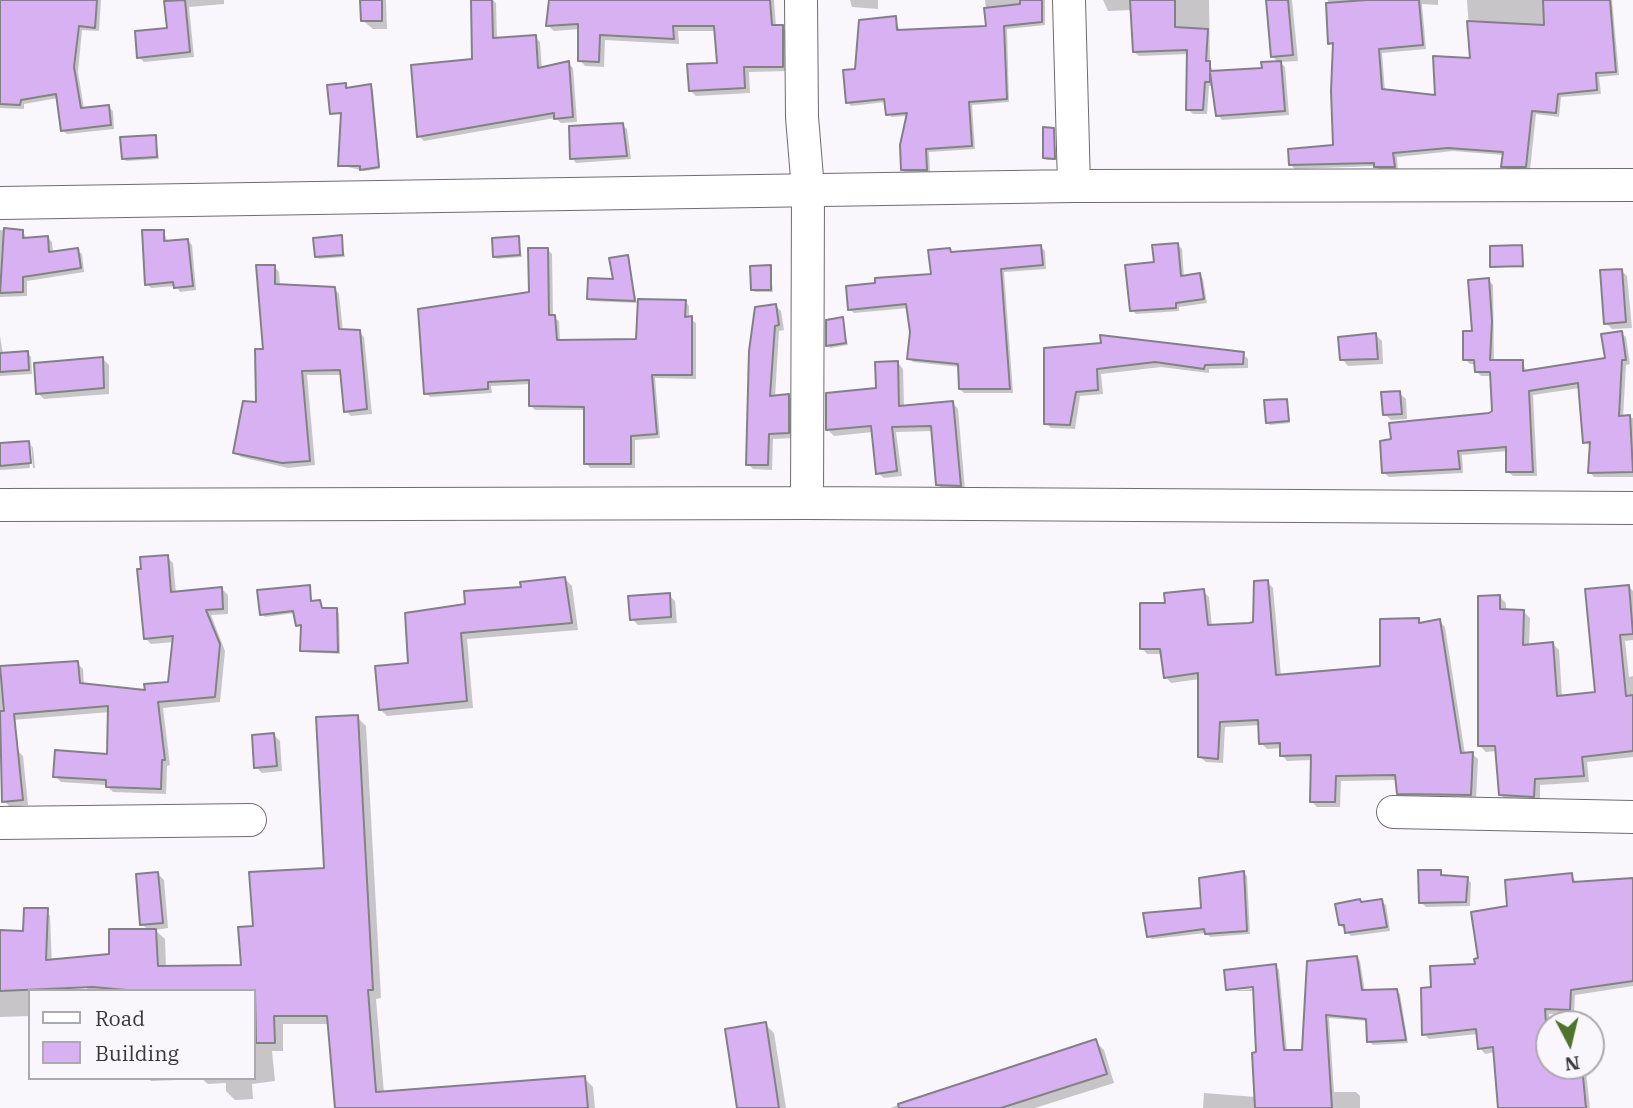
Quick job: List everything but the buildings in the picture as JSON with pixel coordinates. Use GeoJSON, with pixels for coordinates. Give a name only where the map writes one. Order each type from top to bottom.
{"type":"FeatureCollection","features":[{"type":"Feature","properties":{"kind":"street"},"geometry":{"type":"LineString","coordinates":[[802,0],[802,117],[808,190],[807,503]]}},
{"type":"Feature","properties":{"kind":"street"},"geometry":{"type":"LineString","coordinates":[[1069,0],[1074,187]]}},
{"type":"Feature","properties":{"kind":"street"},"geometry":{"type":"LineString","coordinates":[[0,203],[1074,187],[1633,185]]}},
{"type":"Feature","properties":{"kind":"street"},"geometry":{"type":"LineString","coordinates":[[0,505],[807,503],[1633,508]]}},
{"type":"Feature","properties":{"kind":"street"},"geometry":{"type":"LineString","coordinates":[[1393,812],[1633,817]]}},
{"type":"Feature","properties":{"kind":"street"},"geometry":{"type":"LineString","coordinates":[[0,823],[250,820]]}}]}
